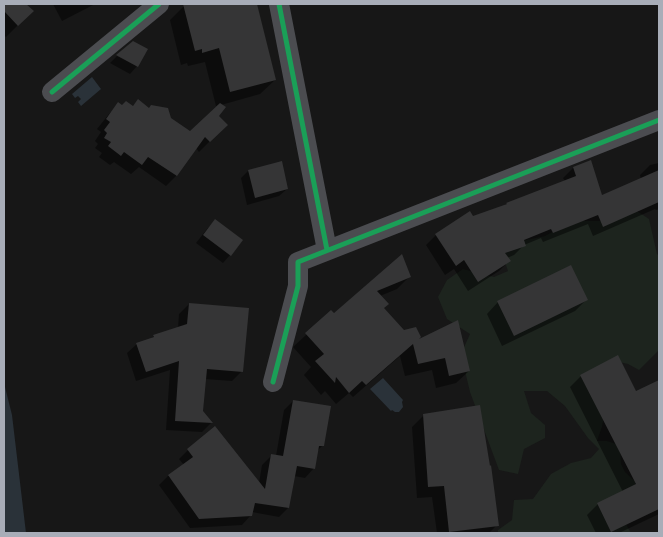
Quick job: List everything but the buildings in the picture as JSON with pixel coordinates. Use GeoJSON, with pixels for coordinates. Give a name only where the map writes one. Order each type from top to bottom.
{"type":"FeatureCollection","features":[{"type":"Feature","properties":{"kind":"street"},"geometry":{"type":"LineString","coordinates":[[52,92],[159,4]]}},
{"type":"Feature","properties":{"kind":"street"},"geometry":{"type":"LineString","coordinates":[[278,4],[327,250]]}},
{"type":"Feature","properties":{"kind":"street"},"geometry":{"type":"LineString","coordinates":[[273,382],[298,286],[298,262],[659,120]]}},
{"type":"Feature","properties":{"kind":"shaded area"},"geometry":{"type":"Polygon","coordinates":[[[92,77],[101,89],[81,106],[78,102],[81,99],[78,96],[75,98],[72,94],[92,77]]]}},
{"type":"Feature","properties":{"kind":"shaded area"},"geometry":{"type":"Polygon","coordinates":[[[637,211],[649,219],[659,256],[659,350],[639,370],[628,364],[615,361],[602,427],[597,441],[607,441],[620,445],[621,464],[625,472],[636,482],[631,495],[626,524],[631,533],[498,533],[498,530],[512,520],[514,500],[533,499],[551,474],[571,463],[591,458],[599,449],[588,438],[565,406],[547,391],[524,391],[531,413],[545,425],[545,438],[524,449],[518,474],[499,470],[470,392],[461,354],[470,334],[447,319],[438,297],[447,280],[463,269],[494,277],[508,271],[502,253],[516,242],[545,236],[572,221],[607,221],[637,211]]]}},
{"type":"Feature","properties":{"kind":"shaded area"},"geometry":{"type":"Polygon","coordinates":[[[383,378],[403,400],[403,407],[399,412],[391,411],[370,389],[383,378]]]}},
{"type":"Feature","properties":{"kind":"shaded area"},"geometry":{"type":"Polygon","coordinates":[[[4,383],[12,415],[26,533],[4,533],[4,383]]]}},
{"type":"Feature","properties":{"kind":"cycle path"},"geometry":{"type":"LineString","coordinates":[[52,92],[159,4]]}},
{"type":"Feature","properties":{"kind":"cycle path"},"geometry":{"type":"LineString","coordinates":[[279,4],[327,250]]}},
{"type":"Feature","properties":{"kind":"cycle path"},"geometry":{"type":"LineString","coordinates":[[273,382],[298,286],[298,262],[659,120]]}}]}
